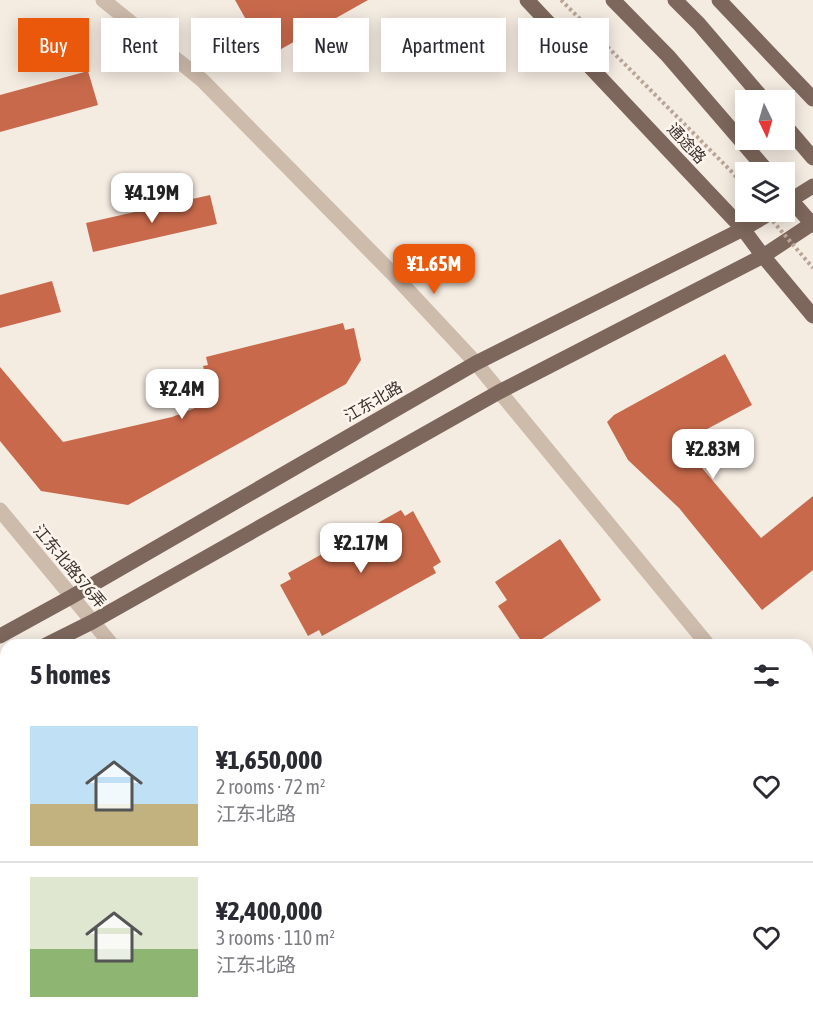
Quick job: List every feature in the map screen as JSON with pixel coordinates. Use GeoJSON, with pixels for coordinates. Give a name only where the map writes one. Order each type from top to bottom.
{"type":"FeatureCollection","features":[{"type":"Feature","properties":{"kind":"main road","name":"通途路"},"geometry":{"type":"LineString","coordinates":[[527,0],[743,229],[813,316]]}},
{"type":"Feature","properties":{"kind":"main road"},"geometry":{"type":"LineString","coordinates":[[613,0],[668,56],[759,162]]}},
{"type":"Feature","properties":{"kind":"main road"},"geometry":{"type":"LineString","coordinates":[[675,0],[699,24],[755,90]]}},
{"type":"Feature","properties":{"kind":"main road"},"geometry":{"type":"LineString","coordinates":[[719,0],[813,99]]}},
{"type":"Feature","properties":{"kind":"main road"},"geometry":{"type":"LineString","coordinates":[[795,137],[813,158]]}},
{"type":"Feature","properties":{"kind":"main road"},"geometry":{"type":"LineString","coordinates":[[795,197],[813,186]]}},
{"type":"Feature","properties":{"kind":"main road"},"geometry":{"type":"LineString","coordinates":[[58,639],[500,392],[763,256],[813,224],[795,204]]}},
{"type":"Feature","properties":{"kind":"main road","name":"江东北路"},"geometry":{"type":"LineString","coordinates":[[0,636],[476,363],[755,222]]}},
{"type":"Feature","properties":{"kind":"street"},"geometry":{"type":"LineString","coordinates":[[103,0],[202,80],[392,273],[476,363],[703,639]]}},
{"type":"Feature","properties":{"kind":"street","name":"江东北路576弄"},"geometry":{"type":"LineString","coordinates":[[0,510],[107,639]]}},
{"type":"Feature","properties":{"kind":"path"},"geometry":{"type":"LineString","coordinates":[[561,0],[735,178]]}},
{"type":"Feature","properties":{"kind":"path"},"geometry":{"type":"LineString","coordinates":[[774,222],[813,268]]}},
{"type":"Feature","properties":{"kind":"building"},"geometry":{"type":"Polygon","coordinates":[[[235,0],[368,0],[336,18],[293,18],[293,42],[281,49],[281,18],[245,18],[235,0]]]}},
{"type":"Feature","properties":{"kind":"building"},"geometry":{"type":"Polygon","coordinates":[[[88,72],[98,105],[0,132],[0,95],[88,72]]]}},
{"type":"Feature","properties":{"kind":"building"},"geometry":{"type":"Polygon","coordinates":[[[210,195],[217,224],[93,252],[86,223],[210,195]]]}},
{"type":"Feature","properties":{"kind":"building"},"geometry":{"type":"Polygon","coordinates":[[[52,281],[61,312],[0,328],[0,295],[52,281]]]}},
{"type":"Feature","properties":{"kind":"building"},"geometry":{"type":"Polygon","coordinates":[[[343,323],[345,330],[354,328],[361,360],[346,384],[128,505],[41,491],[0,441],[0,367],[63,442],[172,417],[213,401],[203,366],[208,365],[206,357],[343,323]]]}},
{"type":"Feature","properties":{"kind":"building"},"geometry":{"type":"Polygon","coordinates":[[[725,354],[752,405],[681,443],[761,538],[813,496],[813,570],[762,610],[679,508],[628,460],[607,422],[614,415],[725,354]]]}},
{"type":"Feature","properties":{"kind":"building"},"geometry":{"type":"Polygon","coordinates":[[[401,510],[405,516],[413,511],[441,562],[433,567],[436,573],[322,636],[319,630],[308,636],[280,585],[291,579],[288,573],[401,510]]]}},
{"type":"Feature","properties":{"kind":"building"},"geometry":{"type":"Polygon","coordinates":[[[560,539],[601,600],[542,639],[520,639],[498,606],[507,600],[495,582],[560,539]]]}}]}
